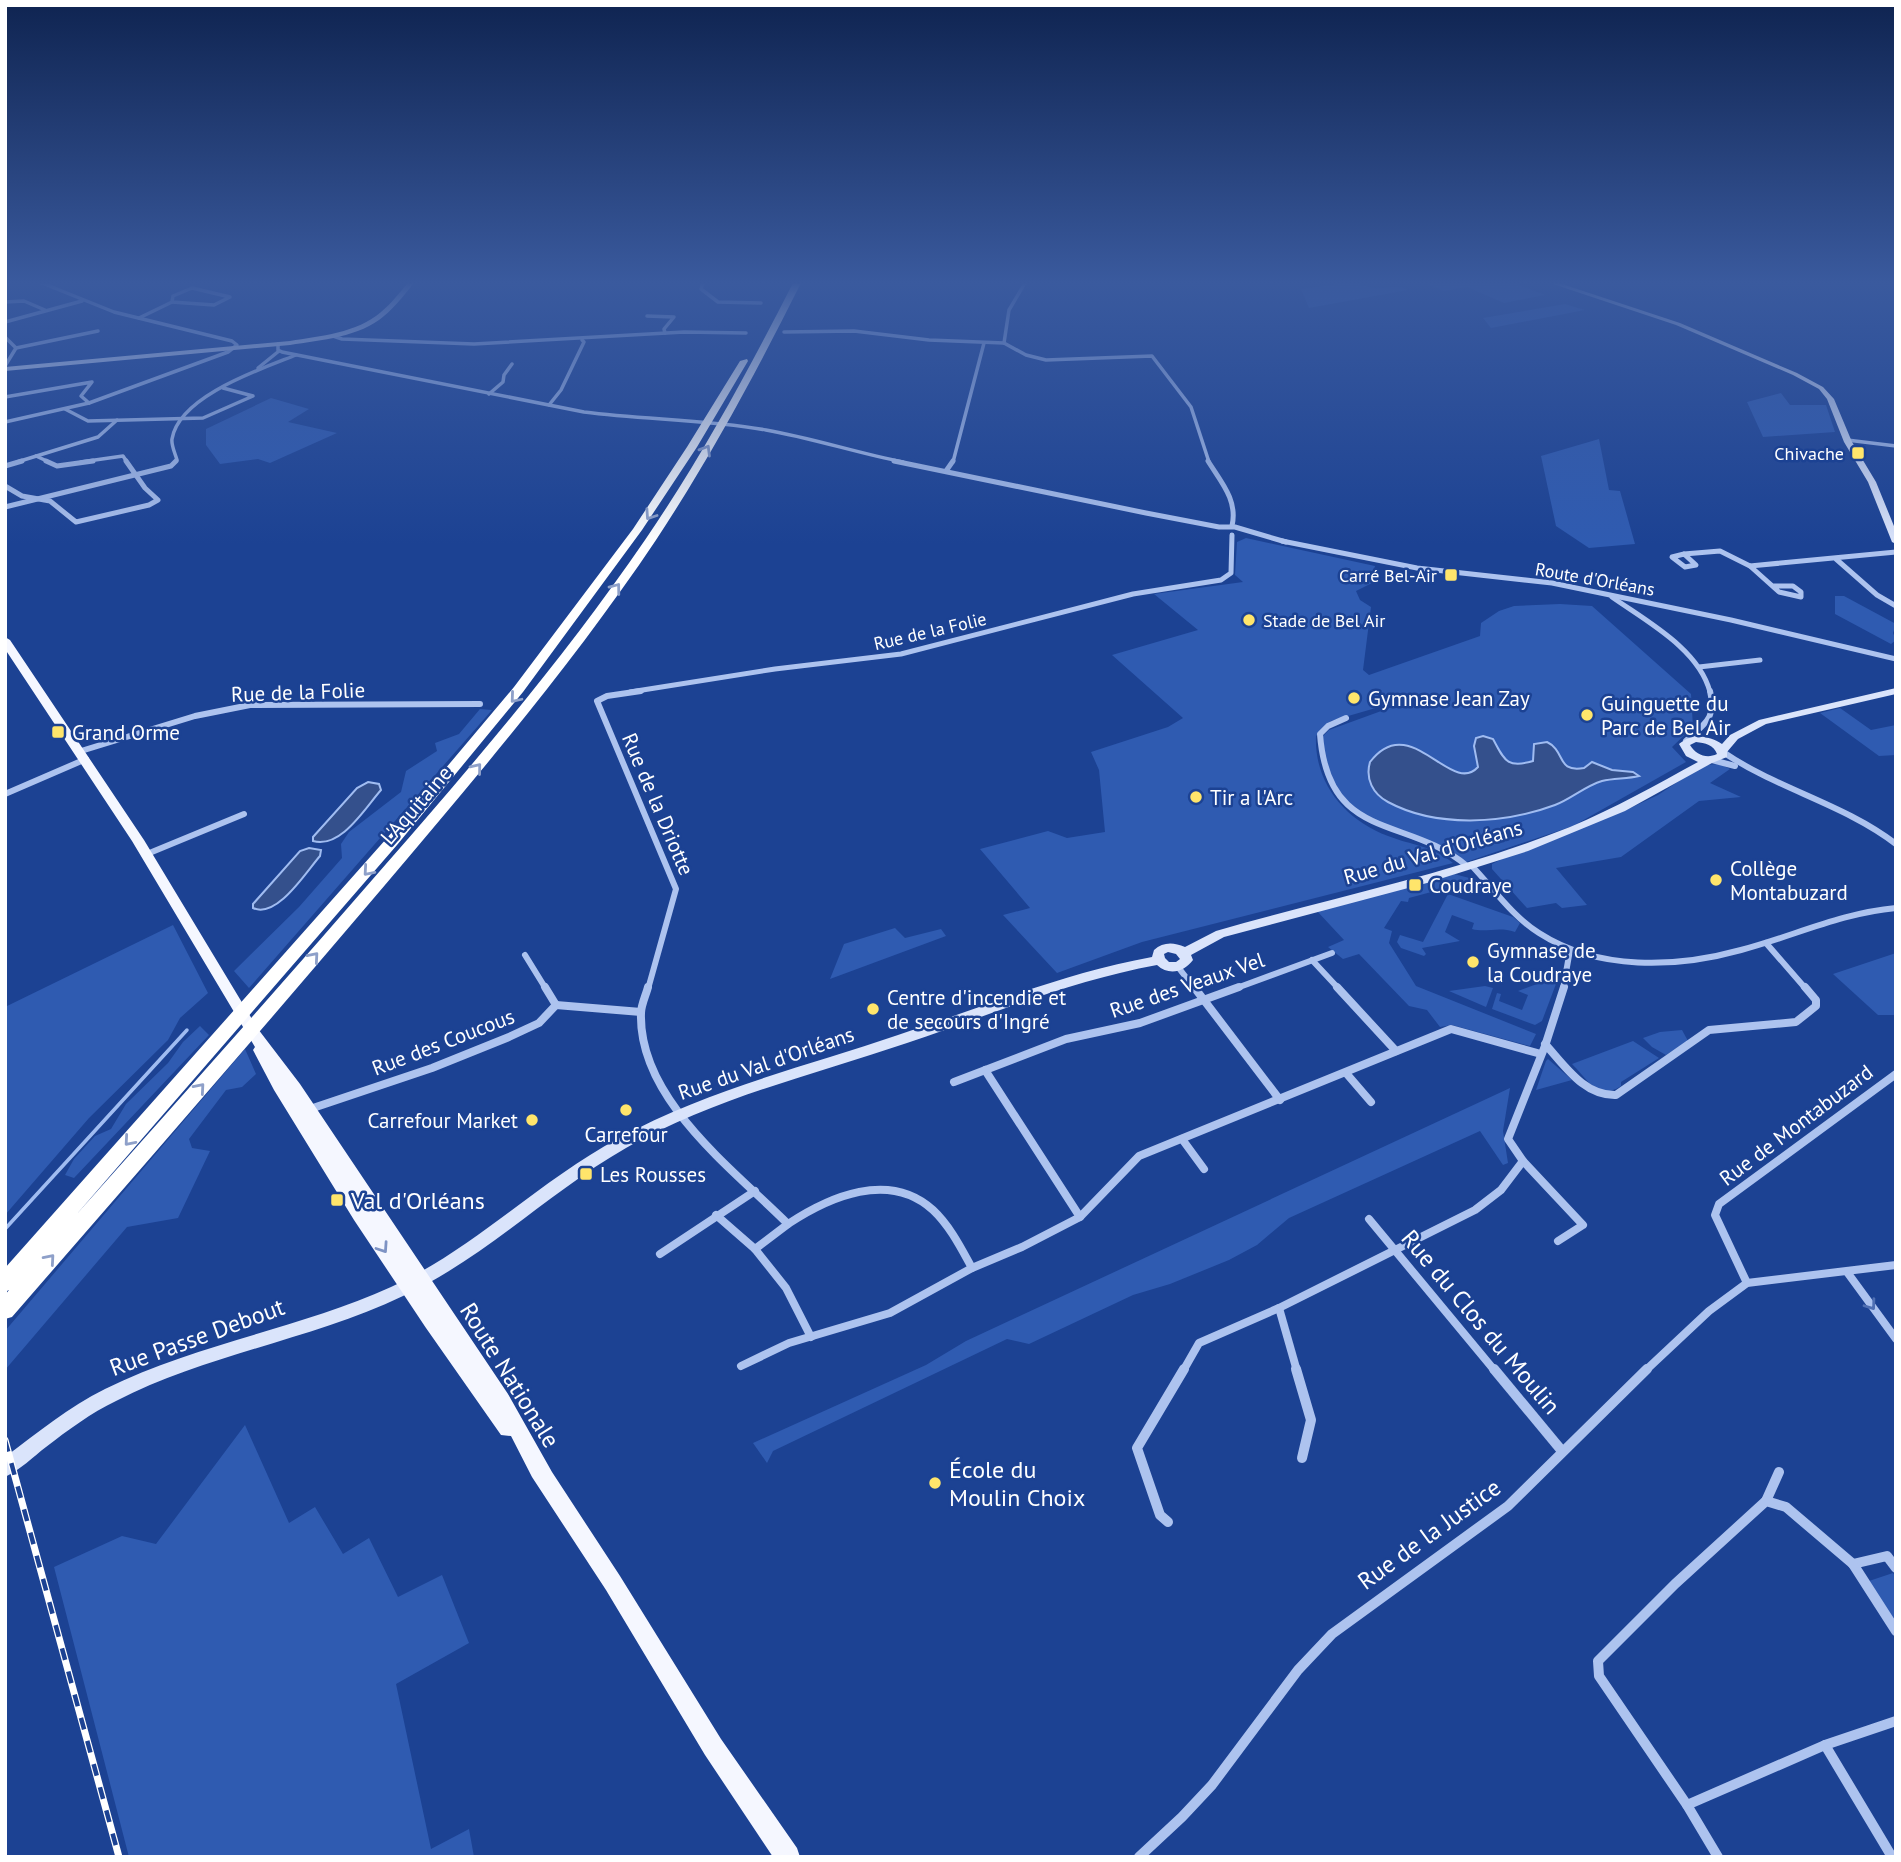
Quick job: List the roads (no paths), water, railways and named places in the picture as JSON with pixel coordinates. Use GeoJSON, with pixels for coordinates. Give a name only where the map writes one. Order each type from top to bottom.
{"type":"FeatureCollection","features":[{"type":"Feature","properties":{"kind":"highway","name":"L'Aquitaine"},"geometry":{"type":"LineString","coordinates":[[5,1310],[228,1043],[260,993],[438,790],[566,632],[669,486],[738,370]]}},
{"type":"Feature","properties":{"kind":"highway","name":"L'Aquitaine"},"geometry":{"type":"LineString","coordinates":[[5,1283],[228,1043],[270,1008],[472,774],[626,574],[696,468],[751,370]]}},
{"type":"Feature","properties":{"kind":"main road","name":"Route Nationale"},"geometry":{"type":"LineString","coordinates":[[5,640],[147,854],[253,1033],[269,1069],[301,1109],[544,1477],[613,1583],[713,1747],[789,1857]]}},
{"type":"Feature","properties":{"kind":"street"},"geometry":{"type":"LineString","coordinates":[[5,422],[89,403],[176,370]]}},
{"type":"Feature","properties":{"kind":"street"},"geometry":{"type":"LineString","coordinates":[[253,373],[256,370]]}},
{"type":"Feature","properties":{"kind":"street"},"geometry":{"type":"LineString","coordinates":[[5,507],[166,468],[177,462],[171,441],[174,428],[181,418],[200,401],[260,370]]}},
{"type":"Feature","properties":{"kind":"street"},"geometry":{"type":"LineString","coordinates":[[380,370],[489,394],[612,416],[692,420],[741,426],[1237,533]]}},
{"type":"Feature","properties":{"kind":"street"},"geometry":{"type":"LineString","coordinates":[[489,394],[503,382],[503,375],[507,370]]}},
{"type":"Feature","properties":{"kind":"street"},"geometry":{"type":"LineString","coordinates":[[549,405],[563,387],[571,370]]}},
{"type":"Feature","properties":{"kind":"street"},"geometry":{"type":"LineString","coordinates":[[946,471],[952,465],[977,370]]}},
{"type":"Feature","properties":{"kind":"street"},"geometry":{"type":"LineString","coordinates":[[1163,370],[1191,407],[1207,459],[1233,501],[1235,513],[1232,527]]}},
{"type":"Feature","properties":{"kind":"street"},"geometry":{"type":"LineString","coordinates":[[1785,370],[1815,383],[1830,399],[1847,440],[1872,482],[1896,542]]}},
{"type":"Feature","properties":{"kind":"street"},"geometry":{"type":"LineString","coordinates":[[5,397],[81,384],[88,386],[81,396],[89,403]]}},
{"type":"Feature","properties":{"kind":"street"},"geometry":{"type":"LineString","coordinates":[[65,409],[83,420],[207,417],[253,396],[222,388]]}},
{"type":"Feature","properties":{"kind":"street"},"geometry":{"type":"LineString","coordinates":[[5,466],[98,437],[117,420]]}},
{"type":"Feature","properties":{"kind":"street"},"geometry":{"type":"LineString","coordinates":[[1847,440],[1896,446]]}},
{"type":"Feature","properties":{"kind":"street"},"geometry":{"type":"LineString","coordinates":[[5,486],[22,496],[50,501],[76,522],[156,502],[157,498],[145,488],[123,456],[57,466],[36,456]]}},
{"type":"Feature","properties":{"kind":"street"},"geometry":{"type":"LineString","coordinates":[[1224,529],[1232,527]]}},
{"type":"Feature","properties":{"kind":"street"},"geometry":{"type":"LineString","coordinates":[[1232,527],[1237,533]]}},
{"type":"Feature","properties":{"kind":"street","name":"Route d'Orléans"},"geometry":{"type":"LineString","coordinates":[[1237,533],[1400,565],[1540,582],[1672,607],[1896,659]]}},
{"type":"Feature","properties":{"kind":"street","name":"Rue de la Folie"},"geometry":{"type":"LineString","coordinates":[[597,705],[599,699],[607,695],[912,652],[1133,594],[1221,580],[1231,573],[1237,533]]}},
{"type":"Feature","properties":{"kind":"street"},"geometry":{"type":"LineString","coordinates":[[1684,554],[1720,551],[1750,566],[1784,597],[1801,597],[1801,592],[1793,586],[1773,586]]}},
{"type":"Feature","properties":{"kind":"street"},"geometry":{"type":"LineString","coordinates":[[1750,566],[1896,552]]}},
{"type":"Feature","properties":{"kind":"street"},"geometry":{"type":"LineString","coordinates":[[1836,559],[1877,595],[1896,606]]}},
{"type":"Feature","properties":{"kind":"street"},"geometry":{"type":"LineString","coordinates":[[1609,595],[1627,607],[1639,611],[1699,667],[1710,695],[1711,715],[1706,727],[1687,747]]}},
{"type":"Feature","properties":{"kind":"street"},"geometry":{"type":"LineString","coordinates":[[1639,611],[1646,605],[1672,607]]}},
{"type":"Feature","properties":{"kind":"street"},"geometry":{"type":"LineString","coordinates":[[1699,667],[1760,660]]}},
{"type":"Feature","properties":{"kind":"street"},"geometry":{"type":"LineString","coordinates":[[1687,747],[1695,739],[1731,739],[1763,722],[1896,691]]}},
{"type":"Feature","properties":{"kind":"street","name":"Rue de la Folie"},"geometry":{"type":"LineString","coordinates":[[5,794],[83,755],[182,720],[250,705],[481,704]]}},
{"type":"Feature","properties":{"kind":"street","name":"Rue de la Driotte"},"geometry":{"type":"LineString","coordinates":[[597,705],[676,889],[641,1012],[645,1045],[658,1082],[665,1097],[788,1224]]}},
{"type":"Feature","properties":{"kind":"street"},"geometry":{"type":"LineString","coordinates":[[1346,718],[1325,727],[1320,734],[1322,764],[1336,792],[1373,823],[1442,847],[1469,866],[1527,924],[1570,950],[1647,964],[1705,957],[1766,943],[1836,917],[1875,909],[1896,908]]}},
{"type":"Feature","properties":{"kind":"street"},"geometry":{"type":"LineString","coordinates":[[1706,727],[1709,741],[1732,761],[1880,826],[1896,836]]}},
{"type":"Feature","properties":{"kind":"street"},"geometry":{"type":"LineString","coordinates":[[1723,751],[1731,739]]}},
{"type":"Feature","properties":{"kind":"street"},"geometry":{"type":"LineString","coordinates":[[1687,747],[1711,760],[1752,772]]}},
{"type":"Feature","properties":{"kind":"street"},"geometry":{"type":"LineString","coordinates":[[1687,747],[1691,764],[1687,772]]}},
{"type":"Feature","properties":{"kind":"street","name":"Rue du Val d'Orléans"},"geometry":{"type":"LineString","coordinates":[[1158,960],[1158,953],[1163,948],[1172,947],[1184,953],[1220,934],[1469,866],[1622,809],[1687,772],[1721,758],[1723,751]]}},
{"type":"Feature","properties":{"kind":"street"},"geometry":{"type":"LineString","coordinates":[[1807,796],[1874,827],[1896,845]]}},
{"type":"Feature","properties":{"kind":"street"},"geometry":{"type":"LineString","coordinates":[[147,854],[244,814]]}},
{"type":"Feature","properties":{"kind":"street"},"geometry":{"type":"LineString","coordinates":[[1545,1044],[1570,1072],[1594,1091],[1600,1095],[1616,1094],[1709,1030],[1796,1022],[1816,1006],[1816,1000],[1766,943]]}},
{"type":"Feature","properties":{"kind":"street"},"geometry":{"type":"LineString","coordinates":[[1558,1241],[1583,1225],[1523,1161],[1508,1139],[1558,1014],[1568,976],[1570,950]]}},
{"type":"Feature","properties":{"kind":"street"},"geometry":{"type":"LineString","coordinates":[[1184,953],[1186,960],[1178,967],[1280,1100]]}},
{"type":"Feature","properties":{"kind":"street","name":"Rue des Veaux Vel"},"geometry":{"type":"LineString","coordinates":[[954,1082],[1066,1040],[1140,1023],[1332,953]]}},
{"type":"Feature","properties":{"kind":"street"},"geometry":{"type":"LineString","coordinates":[[525,955],[556,1005],[641,1012]]}},
{"type":"Feature","properties":{"kind":"street","name":"Rue du Val d'Orléans"},"geometry":{"type":"LineString","coordinates":[[414,1283],[495,1233],[593,1160],[681,1114],[764,1083],[900,1040],[1105,969],[1158,960],[1166,966],[1178,967]]}},
{"type":"Feature","properties":{"kind":"street"},"geometry":{"type":"LineString","coordinates":[[1312,960],[1396,1051]]}},
{"type":"Feature","properties":{"kind":"street","name":"Rue des Coucous"},"geometry":{"type":"LineString","coordinates":[[301,1109],[432,1068],[509,1037],[539,1023],[556,1005]]}},
{"type":"Feature","properties":{"kind":"street"},"geometry":{"type":"LineString","coordinates":[[741,1366],[789,1343],[890,1313],[972,1268],[1022,1247],[1080,1217],[1139,1156],[1451,1029],[1541,1054]]}},
{"type":"Feature","properties":{"kind":"street"},"geometry":{"type":"LineString","coordinates":[[985,1070],[1080,1217]]}},
{"type":"Feature","properties":{"kind":"street"},"geometry":{"type":"LineString","coordinates":[[1346,1073],[1371,1102]]}},
{"type":"Feature","properties":{"kind":"street","name":"Rue de Montabuzard"},"geometry":{"type":"LineString","coordinates":[[1747,1283],[1715,1215],[1719,1204],[1896,1074]]}},
{"type":"Feature","properties":{"kind":"street"},"geometry":{"type":"LineString","coordinates":[[1182,1139],[1204,1169]]}},
{"type":"Feature","properties":{"kind":"street"},"geometry":{"type":"LineString","coordinates":[[1168,1522],[1160,1515],[1137,1448],[1199,1343],[1279,1308],[1475,1210],[1501,1190],[1523,1161]]}},
{"type":"Feature","properties":{"kind":"street"},"geometry":{"type":"LineString","coordinates":[[755,1249],[814,1206],[855,1190],[896,1192],[930,1207],[955,1239],[972,1268]]}},
{"type":"Feature","properties":{"kind":"street"},"geometry":{"type":"LineString","coordinates":[[660,1254],[755,1191]]}},
{"type":"Feature","properties":{"kind":"street"},"geometry":{"type":"LineString","coordinates":[[716,1215],[755,1249],[786,1288],[811,1337]]}},
{"type":"Feature","properties":{"kind":"street","name":"Rue du Clos du Moulin"},"geometry":{"type":"LineString","coordinates":[[1369,1219],[1562,1451]]}},
{"type":"Feature","properties":{"kind":"street","name":"Rue de la Justice"},"geometry":{"type":"LineString","coordinates":[[1139,1857],[1192,1808],[1223,1773],[1294,1675],[1329,1636],[1359,1610],[1488,1523],[1729,1293],[1747,1283],[1896,1265]]}},
{"type":"Feature","properties":{"kind":"street"},"geometry":{"type":"LineString","coordinates":[[1847,1272],[1896,1339]]}},
{"type":"Feature","properties":{"kind":"street","name":"Rue Passe Debout"},"geometry":{"type":"LineString","coordinates":[[5,1468],[76,1414],[113,1393],[169,1370],[346,1310],[414,1283]]}},
{"type":"Feature","properties":{"kind":"street"},"geometry":{"type":"LineString","coordinates":[[1279,1308],[1311,1420],[1302,1458]]}},
{"type":"Feature","properties":{"kind":"street"},"geometry":{"type":"LineString","coordinates":[[1718,1857],[1687,1805],[1604,1684],[1597,1668],[1598,1661],[1603,1653],[1766,1501],[1779,1472]]}},
{"type":"Feature","properties":{"kind":"street"},"geometry":{"type":"LineString","coordinates":[[1766,1501],[1786,1507],[1853,1564],[1896,1631]]}},
{"type":"Feature","properties":{"kind":"street"},"geometry":{"type":"LineString","coordinates":[[1853,1564],[1887,1556],[1896,1567]]}},
{"type":"Feature","properties":{"kind":"street"},"geometry":{"type":"LineString","coordinates":[[1687,1805],[1825,1745],[1896,1721]]}},
{"type":"Feature","properties":{"kind":"street"},"geometry":{"type":"LineString","coordinates":[[1825,1745],[1892,1857]]}},
{"type":"Feature","properties":{"kind":"waterway"},"geometry":{"type":"LineString","coordinates":[[5,1229],[187,1030]]}},
{"type":"Feature","properties":{"kind":"railway"},"geometry":{"type":"LineString","coordinates":[[5,1440],[119,1857]]}},
{"type":"Feature","properties":{"kind":"place","name":"Chivache"},"geometry":{"type":"Point","coordinates":[1858,453]}},
{"type":"Feature","properties":{"kind":"place","name":"Carré Bel-Air"},"geometry":{"type":"Point","coordinates":[1451,575]}},
{"type":"Feature","properties":{"kind":"place","name":"Stade de Bel Air"},"geometry":{"type":"Point","coordinates":[1249,620]}},
{"type":"Feature","properties":{"kind":"place","name":"Gymnase Jean Zay"},"geometry":{"type":"Point","coordinates":[1354,698]}},
{"type":"Feature","properties":{"kind":"place","name":"Guinguette du Parc de Bel Air"},"geometry":{"type":"Point","coordinates":[1587,715]}},
{"type":"Feature","properties":{"kind":"place","name":"Grand Orme"},"geometry":{"type":"Point","coordinates":[58,732]}},
{"type":"Feature","properties":{"kind":"place","name":"Tir a l'Arc"},"geometry":{"type":"Point","coordinates":[1196,797]}},
{"type":"Feature","properties":{"kind":"place","name":"Collège Montabuzard"},"geometry":{"type":"Point","coordinates":[1716,880]}},
{"type":"Feature","properties":{"kind":"place","name":"Coudraye"},"geometry":{"type":"Point","coordinates":[1415,885]}},
{"type":"Feature","properties":{"kind":"place","name":"Gymnase de la Coudraye"},"geometry":{"type":"Point","coordinates":[1473,962]}},
{"type":"Feature","properties":{"kind":"place","name":"Centre d'incendie et de secours d'Ingré"},"geometry":{"type":"Point","coordinates":[873,1009]}},
{"type":"Feature","properties":{"kind":"place","name":"Carrefour"},"geometry":{"type":"Point","coordinates":[626,1110]}},
{"type":"Feature","properties":{"kind":"place","name":"Carrefour Market"},"geometry":{"type":"Point","coordinates":[532,1120]}},
{"type":"Feature","properties":{"kind":"place","name":"Les Rousses"},"geometry":{"type":"Point","coordinates":[586,1174]}},
{"type":"Feature","properties":{"kind":"place","name":"Val d'Orléans"},"geometry":{"type":"Point","coordinates":[337,1200]}},
{"type":"Feature","properties":{"kind":"place","name":"École du Moulin Choix"},"geometry":{"type":"Point","coordinates":[935,1483]}}]}
